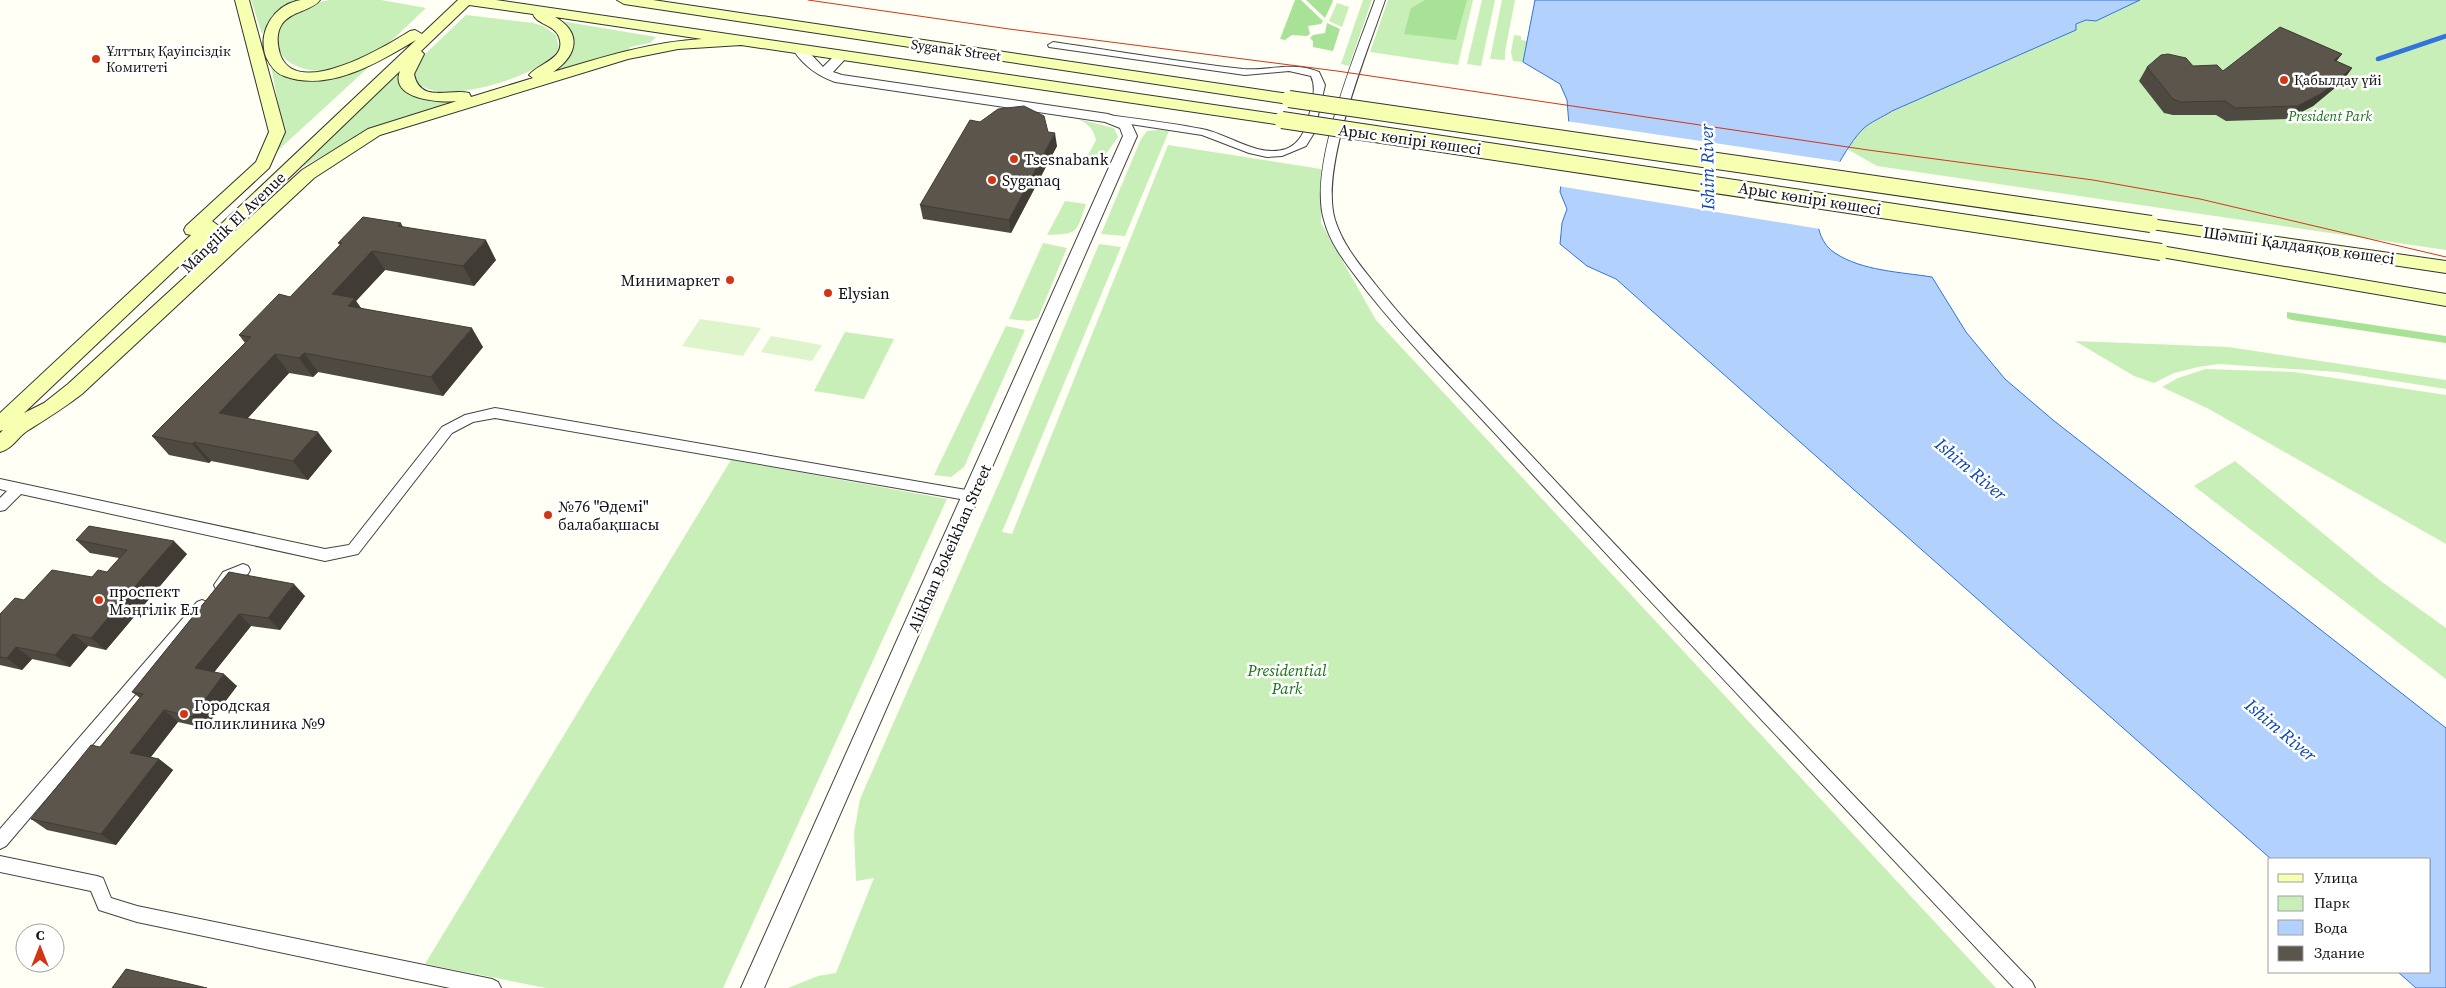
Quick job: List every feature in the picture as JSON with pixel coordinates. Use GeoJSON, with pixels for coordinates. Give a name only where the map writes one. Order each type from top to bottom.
{"type":"FeatureCollection","features":[{"type":"Feature","properties":{"kind":"main road"},"geometry":{"type":"LineString","coordinates":[[0,424],[30,382],[263,164],[276,132],[242,0]]}},
{"type":"Feature","properties":{"kind":"main road"},"geometry":{"type":"LineString","coordinates":[[313,0],[283,14],[269,34],[268,41],[276,65],[285,71],[318,75],[344,71],[376,58],[422,35]]}},
{"type":"Feature","properties":{"kind":"main road","name":"Mangilik El Avenue"},"geometry":{"type":"LineString","coordinates":[[0,445],[422,35],[451,0]]}},
{"type":"Feature","properties":{"kind":"main road","name":"Mangilik El Avenue"},"geometry":{"type":"LineString","coordinates":[[0,424],[422,35],[466,0]]}},
{"type":"Feature","properties":{"kind":"main road","name":"Syganak Street"},"geometry":{"type":"LineString","coordinates":[[466,0],[800,51],[1282,120]]}},
{"type":"Feature","properties":{"kind":"main road","name":"Syganak Street"},"geometry":{"type":"LineString","coordinates":[[624,0],[1289,99]]}},
{"type":"Feature","properties":{"kind":"main road"},"geometry":{"type":"LineString","coordinates":[[724,0],[733,6],[807,28]]}},
{"type":"Feature","properties":{"kind":"main road"},"geometry":{"type":"LineString","coordinates":[[549,13],[582,10],[638,19],[651,18],[657,14],[658,10],[655,5]]}},
{"type":"Feature","properties":{"kind":"main road"},"geometry":{"type":"LineString","coordinates":[[422,35],[406,74],[408,85],[422,94],[432,97],[458,97],[478,94],[540,73],[564,54],[568,41],[562,29],[548,19],[524,9]]}},
{"type":"Feature","properties":{"kind":"main road"},"geometry":{"type":"LineString","coordinates":[[733,40],[724,31],[726,25],[747,18]]}},
{"type":"Feature","properties":{"kind":"main road"},"geometry":{"type":"LineString","coordinates":[[17,428],[51,408],[75,389],[308,174],[374,132],[625,55],[678,45],[733,40]]}},
{"type":"Feature","properties":{"kind":"main road","name":"Арыс көпірі көшесі"},"geometry":{"type":"LineString","coordinates":[[1289,99],[2151,224]]}},
{"type":"Feature","properties":{"kind":"main road","name":"Арыс көпірі көшесі"},"geometry":{"type":"LineString","coordinates":[[1282,120],[1613,168],[2161,252]]}},
{"type":"Feature","properties":{"kind":"main road","name":"Шәмші Қалдаяқов көшесі"},"geometry":{"type":"LineString","coordinates":[[2151,224],[2446,267]]}},
{"type":"Feature","properties":{"kind":"main road","name":"Шәмші Қалдаяқов көшесі"},"geometry":{"type":"LineString","coordinates":[[2161,252],[2446,300]]}},
{"type":"Feature","properties":{"kind":"street"},"geometry":{"type":"LineString","coordinates":[[1380,0],[1352,80],[1331,152],[1327,179],[1328,216],[1335,236],[1348,258],[1390,313],[1580,517],[2026,988]]}},
{"type":"Feature","properties":{"kind":"street"},"geometry":{"type":"LineString","coordinates":[[800,51],[812,66],[840,79],[1203,132],[1217,135],[1256,152],[1277,153],[1288,151],[1302,143],[1317,104],[1320,85],[1316,74],[1299,68],[1245,72],[1053,46]]}},
{"type":"Feature","properties":{"kind":"street"},"geometry":{"type":"LineString","coordinates":[[825,73],[841,57]]}},
{"type":"Feature","properties":{"kind":"street","name":"Alikhan Bokeikhan Street"},"geometry":{"type":"LineString","coordinates":[[752,988],[972,496],[1128,140],[1129,130],[1126,126],[1108,118]]}},
{"type":"Feature","properties":{"kind":"street"},"geometry":{"type":"LineString","coordinates":[[0,484],[325,555],[353,550],[446,430],[470,418],[495,413],[972,496]]}},
{"type":"Feature","properties":{"kind":"street"},"geometry":{"type":"LineString","coordinates":[[0,506],[19,488]]}},
{"type":"Feature","properties":{"kind":"street"},"geometry":{"type":"LineString","coordinates":[[0,841],[228,576],[243,570]]}},
{"type":"Feature","properties":{"kind":"street"},"geometry":{"type":"LineString","coordinates":[[0,864],[98,884],[105,904],[137,914],[492,988]]}},
{"type":"Feature","properties":{"kind":"green space"},"geometry":{"type":"Polygon","coordinates":[[[251,0],[297,0],[273,14],[262,34],[251,0]]]}},
{"type":"Feature","properties":{"kind":"green space"},"geometry":{"type":"Polygon","coordinates":[[[329,0],[381,0],[426,8],[385,46],[357,63],[329,70],[306,69],[289,62],[279,50],[277,36],[284,22],[301,9],[329,0]]]}},
{"type":"Feature","properties":{"kind":"green space"},"geometry":{"type":"Polygon","coordinates":[[[1295,0],[1301,0],[1323,21],[1321,24],[1308,26],[1310,34],[1307,36],[1292,35],[1285,40],[1280,39],[1295,0]]]}},
{"type":"Feature","properties":{"kind":"green space"},"geometry":{"type":"Polygon","coordinates":[[[1306,0],[1332,0],[1333,1],[1325,18],[1306,0]]]}},
{"type":"Feature","properties":{"kind":"green space"},"geometry":{"type":"Polygon","coordinates":[[[1363,0],[1372,0],[1349,66],[1341,64],[1363,0]]]}},
{"type":"Feature","properties":{"kind":"green space"},"geometry":{"type":"Polygon","coordinates":[[[1388,0],[1473,0],[1458,65],[1370,52],[1388,0]]]}},
{"type":"Feature","properties":{"kind":"green space"},"geometry":{"type":"Polygon","coordinates":[[[1425,0],[1467,0],[1456,40],[1404,34],[1411,8],[1425,0]]]}},
{"type":"Feature","properties":{"kind":"green space"},"geometry":{"type":"Polygon","coordinates":[[[1482,0],[1495,0],[1481,66],[1467,64],[1482,0]]]}},
{"type":"Feature","properties":{"kind":"green space"},"geometry":{"type":"Polygon","coordinates":[[[1502,0],[1515,0],[1505,60],[1490,59],[1502,0]]]}},
{"type":"Feature","properties":{"kind":"green space","name":"President Park"},"geometry":{"type":"Polygon","coordinates":[[[2140,0],[2446,0],[2446,250],[1877,166],[1847,149],[1863,128],[1892,111],[2086,20],[2096,21],[2140,0]]]}},
{"type":"Feature","properties":{"kind":"green space"},"geometry":{"type":"Polygon","coordinates":[[[1337,3],[1349,7],[1342,27],[1329,21],[1337,3]]]}},
{"type":"Feature","properties":{"kind":"green space"},"geometry":{"type":"Polygon","coordinates":[[[466,15],[533,23],[543,26],[556,35],[559,48],[549,59],[531,70],[508,80],[482,87],[457,91],[436,91],[420,85],[414,72],[421,58],[466,15]]]}},
{"type":"Feature","properties":{"kind":"green space"},"geometry":{"type":"Polygon","coordinates":[[[561,21],[656,37],[650,43],[630,47],[628,52],[545,76],[560,65],[568,56],[575,40],[561,21]]]}},
{"type":"Feature","properties":{"kind":"green space"},"geometry":{"type":"Polygon","coordinates":[[[1327,23],[1340,29],[1333,51],[1313,47],[1313,41],[1310,38],[1313,35],[1325,33],[1327,23]]]}},
{"type":"Feature","properties":{"kind":"green space"},"geometry":{"type":"Polygon","coordinates":[[[1514,35],[1521,36],[1521,40],[1527,41],[1523,62],[1513,61],[1511,52],[1514,35]]]}},
{"type":"Feature","properties":{"kind":"green space"},"geometry":{"type":"Polygon","coordinates":[[[372,64],[272,156],[282,124],[271,66],[280,73],[299,78],[372,64]]]}},
{"type":"Feature","properties":{"kind":"green space"},"geometry":{"type":"Polygon","coordinates":[[[401,71],[398,80],[404,88],[419,97],[436,100],[464,99],[397,119],[362,134],[297,170],[401,71]]]}},
{"type":"Feature","properties":{"kind":"green space"},"geometry":{"type":"Polygon","coordinates":[[[1078,119],[1114,128],[1118,137],[1101,161],[1086,159],[1096,140],[1090,127],[1078,119]]]}},
{"type":"Feature","properties":{"kind":"green space"},"geometry":{"type":"Polygon","coordinates":[[[1147,131],[1169,131],[1125,236],[1101,234],[1141,139],[1147,131]]]}},
{"type":"Feature","properties":{"kind":"green space","name":"Presidential Park"},"geometry":{"type":"Polygon","coordinates":[[[1168,145],[1321,169],[1321,223],[1376,320],[1996,988],[788,988],[818,976],[836,973],[874,878],[856,881],[854,833],[860,799],[1003,474],[1099,244],[1121,247],[1002,532],[1012,534],[1168,145]]]}},
{"type":"Feature","properties":{"kind":"green space"},"geometry":{"type":"Polygon","coordinates":[[[1065,201],[1086,204],[1078,226],[1075,230],[1065,234],[1047,235],[1065,201]]]}},
{"type":"Feature","properties":{"kind":"green space"},"geometry":{"type":"Polygon","coordinates":[[[1043,243],[1067,248],[1038,318],[1029,321],[1009,319],[1043,243]]]}},
{"type":"Feature","properties":{"kind":"green space"},"geometry":{"type":"Polygon","coordinates":[[[2287,312],[2446,336],[2446,343],[2292,320],[2287,318],[2287,312]]]}},
{"type":"Feature","properties":{"kind":"green space"},"geometry":{"type":"Polygon","coordinates":[[[700,319],[761,328],[743,356],[682,346],[700,319]]]}},
{"type":"Feature","properties":{"kind":"green space"},"geometry":{"type":"Polygon","coordinates":[[[1006,326],[1025,330],[964,467],[951,477],[934,475],[1006,326]]]}},
{"type":"Feature","properties":{"kind":"green space"},"geometry":{"type":"Polygon","coordinates":[[[845,332],[894,339],[864,399],[814,391],[845,332]]]}},
{"type":"Feature","properties":{"kind":"green space"},"geometry":{"type":"Polygon","coordinates":[[[771,336],[822,345],[812,361],[761,352],[771,336]]]}},
{"type":"Feature","properties":{"kind":"green space"},"geometry":{"type":"Polygon","coordinates":[[[2075,341],[2228,347],[2446,380],[2446,389],[2338,372],[2219,364],[2174,373],[2154,383],[2134,376],[2075,341]]]}},
{"type":"Feature","properties":{"kind":"green space"},"geometry":{"type":"Polygon","coordinates":[[[2206,369],[2294,372],[2446,395],[2446,544],[2209,409],[2162,387],[2178,378],[2206,369]]]}},
{"type":"Feature","properties":{"kind":"green space"},"geometry":{"type":"Polygon","coordinates":[[[731,460],[947,499],[723,988],[546,988],[425,964],[731,460]]]}},
{"type":"Feature","properties":{"kind":"green space"},"geometry":{"type":"Polygon","coordinates":[[[2235,461],[2382,582],[2446,628],[2446,679],[2194,486],[2235,461]]]}},
{"type":"Feature","properties":{"kind":"water","name":"Ishim River"},"geometry":{"type":"Polygon","coordinates":[[[1535,0],[2140,0],[2096,21],[2086,20],[2076,24],[2076,30],[1892,111],[1866,126],[1850,145],[1829,182],[1818,213],[1819,230],[1823,241],[1830,250],[1857,264],[1882,270],[1932,277],[1966,332],[2005,379],[2053,420],[2446,728],[2446,988],[2416,988],[2399,973],[2431,973],[2431,858],[2270,858],[1616,279],[1587,266],[1560,244],[1562,223],[1567,209],[1560,192],[1569,125],[1567,100],[1560,84],[1523,62],[1535,0]]]}},
{"type":"Feature","properties":{"kind":"pier"},"geometry":{"type":"Polygon","coordinates":[[[1566,121],[1842,162],[1820,213],[1820,229],[1558,186],[1566,121]]]}},
{"type":"Feature","properties":{"kind":"building","name":"Қабылдау үйі"},"geometry":{"type":"Polygon","coordinates":[[[2280,27],[2342,54],[2334,60],[2352,68],[2322,93],[2298,106],[2235,108],[2225,101],[2181,102],[2173,99],[2147,67],[2161,55],[2168,54],[2186,58],[2193,66],[2217,65],[2223,71],[2280,27]]]}},
{"type":"Feature","properties":{"kind":"building","name":"Syganaq"},"geometry":{"type":"Polygon","coordinates":[[[1024,106],[1044,116],[1048,132],[1055,133],[1009,220],[920,205],[970,120],[980,122],[998,109],[1024,106]]]}},
{"type":"Feature","properties":{"kind":"building"},"geometry":{"type":"Polygon","coordinates":[[[363,217],[401,223],[398,226],[486,240],[463,266],[372,251],[332,294],[355,298],[348,306],[472,328],[431,377],[304,353],[299,358],[275,354],[219,413],[318,432],[293,461],[152,436],[251,337],[239,335],[279,294],[290,297],[342,243],[338,243],[363,217]]]}},
{"type":"Feature","properties":{"kind":"building","name":"проспект Мәңгілік Ел"},"geometry":{"type":"Polygon","coordinates":[[[89,526],[174,541],[91,638],[73,634],[55,655],[16,647],[7,658],[0,657],[0,614],[15,598],[24,600],[52,570],[92,577],[98,570],[107,572],[127,550],[76,540],[89,526]]]}},
{"type":"Feature","properties":{"kind":"building"},"geometry":{"type":"Polygon","coordinates":[[[229,572],[294,584],[268,618],[239,614],[195,668],[224,674],[192,717],[164,710],[130,753],[159,759],[101,834],[31,819],[91,745],[100,747],[143,694],[132,692],[229,572]]]}},
{"type":"Feature","properties":{"kind":"building"},"geometry":{"type":"Polygon","coordinates":[[[126,969],[207,988],[112,988],[126,969]]]}},
{"type":"Feature","properties":{"kind":"waterway"},"geometry":{"type":"LineString","coordinates":[[2378,59],[2446,36]]}},
{"type":"Feature","properties":{"kind":"tram line"},"geometry":{"type":"LineString","coordinates":[[808,0],[1009,29],[1337,71],[1868,150],[2093,180],[2200,199],[2446,257]]}},
{"type":"Feature","properties":{"kind":"place","name":"Ұлттық Қауіпсіздік Комитеті"},"geometry":{"type":"Point","coordinates":[96,59]}},
{"type":"Feature","properties":{"kind":"place","name":"Қабылдау үйі"},"geometry":{"type":"Point","coordinates":[2284,80]}},
{"type":"Feature","properties":{"kind":"place","name":"Tsesnabank"},"geometry":{"type":"Point","coordinates":[1014,159]}},
{"type":"Feature","properties":{"kind":"place","name":"Syganaq"},"geometry":{"type":"Point","coordinates":[992,180]}},
{"type":"Feature","properties":{"kind":"place","name":"Минимаркет"},"geometry":{"type":"Point","coordinates":[730,280]}},
{"type":"Feature","properties":{"kind":"place","name":"Elysian"},"geometry":{"type":"Point","coordinates":[828,293]}},
{"type":"Feature","properties":{"kind":"place","name":"№76 \"Әдемі\" балабақшасы"},"geometry":{"type":"Point","coordinates":[548,515]}},
{"type":"Feature","properties":{"kind":"place","name":"проспект Мәңгілік Ел"},"geometry":{"type":"Point","coordinates":[99,600]}},
{"type":"Feature","properties":{"kind":"place","name":"Городская поликлиника №9"},"geometry":{"type":"Point","coordinates":[184,714]}}]}
